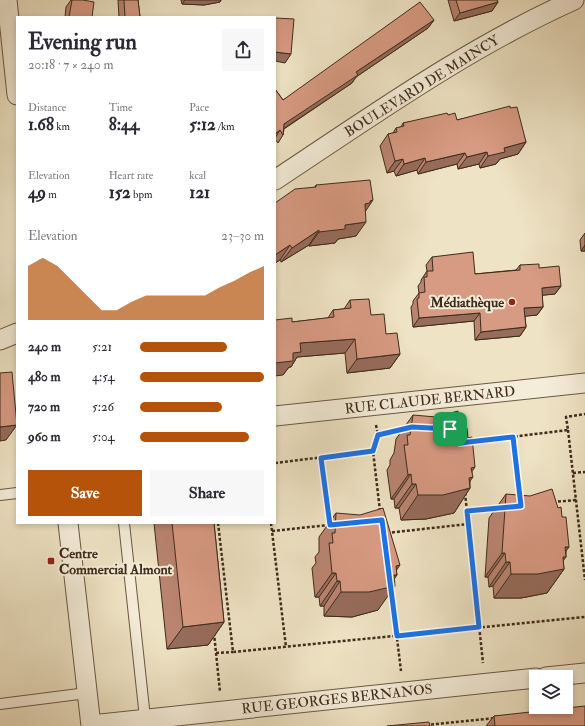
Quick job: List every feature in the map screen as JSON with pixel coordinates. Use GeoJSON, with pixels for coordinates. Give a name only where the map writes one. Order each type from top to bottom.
{"type":"FeatureCollection","features":[{"type":"Feature","properties":{"kind":"street"},"geometry":{"type":"LineString","coordinates":[[8,0],[16,84]]}},
{"type":"Feature","properties":{"kind":"street","name":"BOULEVARD DE MAINCY"},"geometry":{"type":"LineString","coordinates":[[276,179],[402,96],[477,50],[551,10],[574,0]]}},
{"type":"Feature","properties":{"kind":"street"},"geometry":{"type":"LineString","coordinates":[[0,340],[16,333]]}},
{"type":"Feature","properties":{"kind":"street","name":"RUE CLAUDE BERNARD"},"geometry":{"type":"LineString","coordinates":[[276,416],[585,383]]}},
{"type":"Feature","properties":{"kind":"street"},"geometry":{"type":"LineString","coordinates":[[68,524],[91,725]]}},
{"type":"Feature","properties":{"kind":"street"},"geometry":{"type":"LineString","coordinates":[[573,674],[585,673]]}},
{"type":"Feature","properties":{"kind":"street","name":"RUE GEORGES BERNANOS"},"geometry":{"type":"LineString","coordinates":[[91,725],[145,718],[403,693],[529,679]]}},
{"type":"Feature","properties":{"kind":"lane"},"geometry":{"type":"LineString","coordinates":[[0,495],[16,493]]}},
{"type":"Feature","properties":{"kind":"lane"},"geometry":{"type":"LineString","coordinates":[[124,524],[145,718]]}},
{"type":"Feature","properties":{"kind":"lane"},"geometry":{"type":"LineString","coordinates":[[0,704],[87,693]]}},
{"type":"Feature","properties":{"kind":"path"},"geometry":{"type":"LineString","coordinates":[[585,414],[566,417],[584,561],[585,580]]}},
{"type":"Feature","properties":{"kind":"path"},"geometry":{"type":"LineString","coordinates":[[381,512],[373,451],[378,435],[412,427]]}},
{"type":"Feature","properties":{"kind":"path"},"geometry":{"type":"LineString","coordinates":[[467,442],[568,430]]}},
{"type":"Feature","properties":{"kind":"path"},"geometry":{"type":"LineString","coordinates":[[513,437],[520,498]]}},
{"type":"Feature","properties":{"kind":"path"},"geometry":{"type":"LineString","coordinates":[[276,463],[373,451]]}},
{"type":"Feature","properties":{"kind":"path"},"geometry":{"type":"LineString","coordinates":[[321,458],[330,525]]}},
{"type":"Feature","properties":{"kind":"path"},"geometry":{"type":"LineString","coordinates":[[573,473],[585,472]]}},
{"type":"Feature","properties":{"kind":"path"},"geometry":{"type":"LineString","coordinates":[[464,488],[482,659]]}},
{"type":"Feature","properties":{"kind":"path"},"geometry":{"type":"LineString","coordinates":[[553,502],[576,500]]}},
{"type":"Feature","properties":{"kind":"path"},"geometry":{"type":"LineString","coordinates":[[467,511],[506,507]]}},
{"type":"Feature","properties":{"kind":"path"},"geometry":{"type":"LineString","coordinates":[[218,524],[233,652]]}},
{"type":"Feature","properties":{"kind":"path"},"geometry":{"type":"LineString","coordinates":[[270,524],[286,647]]}},
{"type":"Feature","properties":{"kind":"path"},"geometry":{"type":"LineString","coordinates":[[272,531],[337,524]]}},
{"type":"Feature","properties":{"kind":"path"},"geometry":{"type":"LineString","coordinates":[[383,533],[468,524]]}},
{"type":"Feature","properties":{"kind":"path"},"geometry":{"type":"LineString","coordinates":[[390,589],[401,665]]}},
{"type":"Feature","properties":{"kind":"path"},"geometry":{"type":"LineString","coordinates":[[216,654],[585,617]]}},
{"type":"Feature","properties":{"kind":"path"},"geometry":{"type":"LineString","coordinates":[[214,630],[222,710]]}},
{"type":"Feature","properties":{"kind":"path"},"geometry":{"type":"LineString","coordinates":[[424,725],[443,725],[498,718]]}},
{"type":"Feature","properties":{"kind":"building"},"geometry":{"type":"Polygon","coordinates":[[[72,0],[94,2],[92,16],[69,16],[72,0]]]}},
{"type":"Feature","properties":{"kind":"building"},"geometry":{"type":"Polygon","coordinates":[[[124,0],[138,0],[140,16],[125,16],[124,0]]]}},
{"type":"Feature","properties":{"kind":"building"},"geometry":{"type":"Polygon","coordinates":[[[456,0],[497,0],[498,2],[460,13],[456,0]]]}},
{"type":"Feature","properties":{"kind":"building"},"geometry":{"type":"Polygon","coordinates":[[[420,2],[434,20],[356,72],[358,75],[284,124],[283,135],[280,130],[276,133],[276,90],[283,100],[420,2]]]}},
{"type":"Feature","properties":{"kind":"building"},"geometry":{"type":"Polygon","coordinates":[[[276,18],[294,19],[291,54],[276,52],[276,18]]]}},
{"type":"Feature","properties":{"kind":"building"},"geometry":{"type":"Polygon","coordinates":[[[510,106],[510,108],[517,107],[526,142],[504,148],[505,152],[488,156],[487,152],[467,157],[465,153],[426,162],[425,158],[404,164],[403,159],[395,161],[388,134],[397,132],[396,128],[404,126],[403,123],[447,113],[448,115],[455,113],[457,120],[510,106]]]}},
{"type":"Feature","properties":{"kind":"building"},"geometry":{"type":"Polygon","coordinates":[[[370,180],[373,200],[370,201],[370,203],[365,204],[366,222],[345,225],[345,229],[319,232],[319,230],[292,248],[290,245],[276,254],[276,202],[295,189],[316,187],[316,185],[370,180]]]}},
{"type":"Feature","properties":{"kind":"building"},"geometry":{"type":"Polygon","coordinates":[[[473,252],[475,274],[520,270],[520,265],[539,264],[539,268],[559,266],[561,286],[542,288],[543,307],[524,308],[526,327],[481,332],[480,313],[419,318],[417,299],[419,298],[419,293],[425,292],[424,277],[427,277],[427,271],[433,271],[432,257],[473,252]]]}},
{"type":"Feature","properties":{"kind":"building"},"geometry":{"type":"Polygon","coordinates":[[[369,299],[371,315],[384,314],[386,334],[397,333],[400,354],[357,359],[355,339],[300,343],[301,352],[293,353],[293,361],[276,363],[276,320],[292,318],[292,322],[334,317],[333,310],[351,308],[350,300],[369,299]]]}},
{"type":"Feature","properties":{"kind":"building"},"geometry":{"type":"Polygon","coordinates":[[[12,372],[16,425],[0,427],[0,373],[12,372]]]}},
{"type":"Feature","properties":{"kind":"building"},"geometry":{"type":"Polygon","coordinates":[[[458,411],[463,429],[467,428],[468,438],[472,437],[475,467],[471,468],[473,477],[469,478],[470,488],[443,495],[418,495],[416,484],[412,484],[411,474],[408,475],[404,445],[408,445],[407,435],[410,435],[413,415],[436,417],[458,411]]]}},
{"type":"Feature","properties":{"kind":"building"},"geometry":{"type":"Polygon","coordinates":[[[552,489],[558,508],[561,507],[562,517],[566,517],[569,547],[565,547],[566,557],[563,557],[564,569],[538,574],[511,574],[510,562],[506,562],[505,553],[502,553],[506,494],[530,496],[552,489]]]}},
{"type":"Feature","properties":{"kind":"building"},"geometry":{"type":"Polygon","coordinates":[[[383,508],[400,565],[396,566],[397,575],[394,575],[395,586],[369,592],[341,592],[340,581],[337,581],[336,573],[332,573],[329,543],[333,543],[332,533],[335,533],[336,513],[360,515],[383,508]]]}},
{"type":"Feature","properties":{"kind":"building"},"geometry":{"type":"Polygon","coordinates":[[[172,524],[214,524],[224,622],[183,627],[172,524]]]}},
{"type":"Feature","properties":{"kind":"building"},"geometry":{"type":"Polygon","coordinates":[[[585,706],[585,726],[495,726],[494,716],[529,712],[529,714],[573,714],[573,707],[585,706]]]}},
{"type":"Feature","properties":{"kind":"building"},"geometry":{"type":"Polygon","coordinates":[[[429,722],[430,726],[387,726],[429,722]]]}},
{"type":"Feature","properties":{"kind":"place","name":"Médiathèque"},"geometry":{"type":"Point","coordinates":[512,302]}},
{"type":"Feature","properties":{"kind":"place","name":"Centre Commercial Almont"},"geometry":{"type":"Point","coordinates":[51,561]}},
{"type":"Feature","properties":{"kind":"route"},"geometry":{"type":"LineString","coordinates":[[412,427],[450,429],[460,443],[513,437],[521,506],[467,511],[479,627],[397,636],[382,520],[330,525],[321,458],[373,451],[378,435],[412,427]]}}]}
